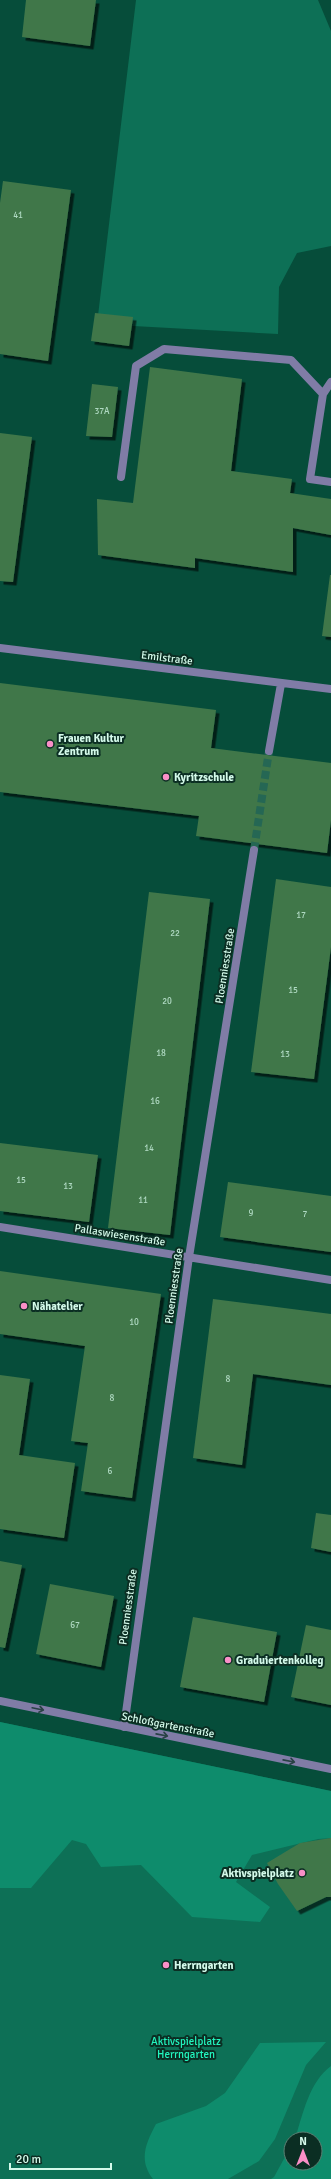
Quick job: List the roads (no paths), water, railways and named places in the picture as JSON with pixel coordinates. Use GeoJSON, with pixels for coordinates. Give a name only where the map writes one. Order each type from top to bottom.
{"type":"FeatureCollection","features":[{"type":"Feature","properties":{"kind":"street"},"geometry":{"type":"LineString","coordinates":[[121,477],[136,366],[164,350],[291,360],[324,394]]}},
{"type":"Feature","properties":{"kind":"street"},"geometry":{"type":"LineString","coordinates":[[331,382],[324,394],[310,479],[331,482]]}},
{"type":"Feature","properties":{"kind":"street","name":"Emilstraße"},"geometry":{"type":"LineString","coordinates":[[0,648],[331,689]]}},
{"type":"Feature","properties":{"kind":"street"},"geometry":{"type":"LineString","coordinates":[[269,751],[281,684]]}},
{"type":"Feature","properties":{"kind":"street","name":"Ploenniesstraße"},"geometry":{"type":"LineString","coordinates":[[124,1727],[189,1257],[254,850]]}},
{"type":"Feature","properties":{"kind":"street","name":"Pallaswiesenstraße"},"geometry":{"type":"LineString","coordinates":[[0,1227],[331,1280]]}},
{"type":"Feature","properties":{"kind":"street","name":"Schloßgartenstraße"},"geometry":{"type":"LineString","coordinates":[[0,1701],[331,1769]]}},
{"type":"Feature","properties":{"kind":"tunnel"},"geometry":{"type":"LineString","coordinates":[[254,850],[269,751]]}},
{"type":"Feature","properties":{"kind":"place","name":"Frauen Kultur Zentrum"},"geometry":{"type":"Point","coordinates":[50,744]}},
{"type":"Feature","properties":{"kind":"place","name":"Kyritzschule"},"geometry":{"type":"Point","coordinates":[166,777]}},
{"type":"Feature","properties":{"kind":"place","name":"Nähatelier"},"geometry":{"type":"Point","coordinates":[24,1306]}},
{"type":"Feature","properties":{"kind":"place","name":"Graduiertenkolleg"},"geometry":{"type":"Point","coordinates":[228,1660]}},
{"type":"Feature","properties":{"kind":"place","name":"Aktivspielplatz"},"geometry":{"type":"Point","coordinates":[302,1873]}},
{"type":"Feature","properties":{"kind":"place","name":"Herrngarten"},"geometry":{"type":"Point","coordinates":[166,1965]}},
{"type":"Feature","properties":{"kind":"park label","name":"Aktivspielplatz Herrngarten"},"geometry":{"type":"Point","coordinates":[186,2047]}}]}
